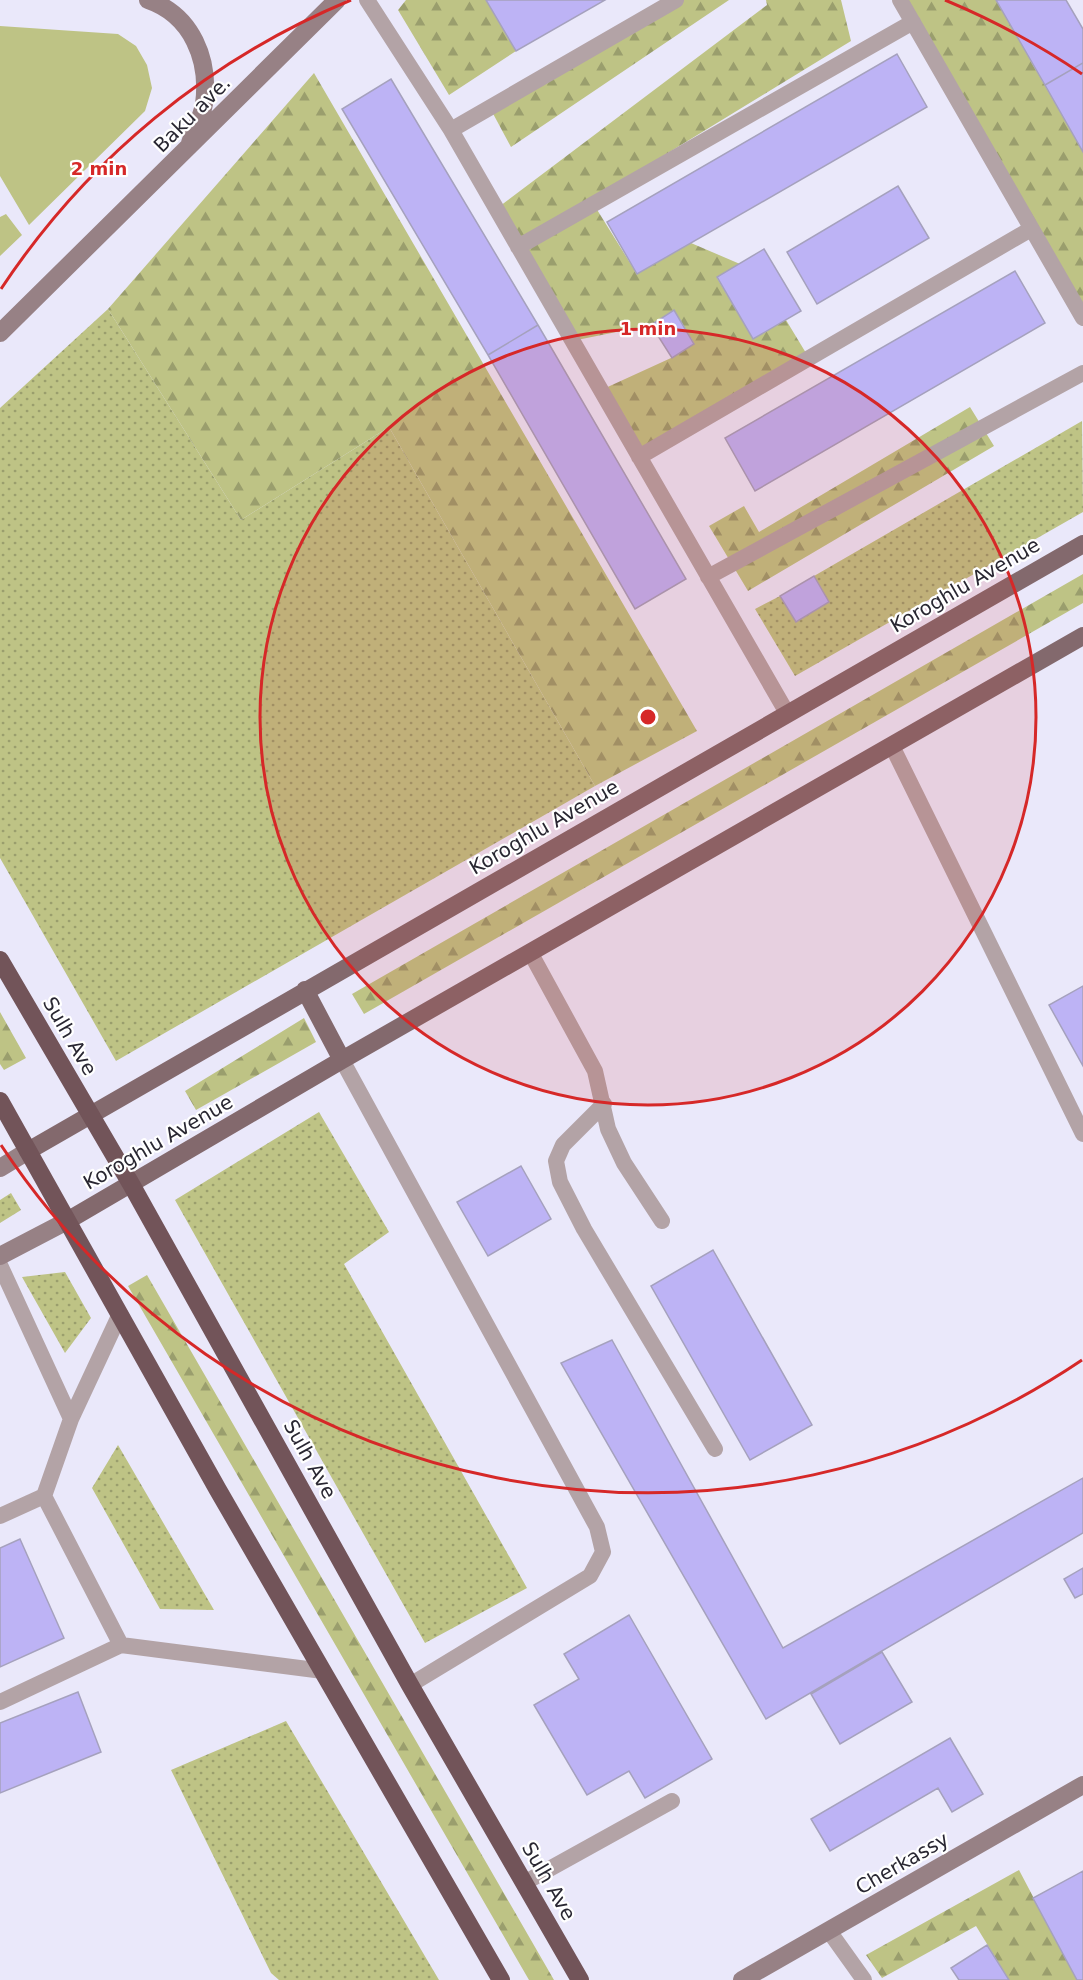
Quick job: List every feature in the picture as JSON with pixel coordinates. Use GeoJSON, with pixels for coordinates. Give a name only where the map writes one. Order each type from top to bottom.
{"type":"FeatureCollection","features":[{"type":"Feature","properties":{"kind":"highway","name":"Sulh Ave"},"geometry":{"type":"LineString","coordinates":[[0,960],[131,1184],[410,1685],[580,1980]]}},
{"type":"Feature","properties":{"kind":"highway"},"geometry":{"type":"LineString","coordinates":[[0,1101],[498,1978]]}},
{"type":"Feature","properties":{"kind":"main road","name":"Koroghlu Avenue"},"geometry":{"type":"LineString","coordinates":[[28,1151],[1083,544]]}},
{"type":"Feature","properties":{"kind":"main road","name":"Koroghlu Avenue"},"geometry":{"type":"LineString","coordinates":[[67,1221],[342,1060],[1083,636]]}},
{"type":"Feature","properties":{"kind":"main road"},"geometry":{"type":"LineString","coordinates":[[305,990],[342,1060]]}},
{"type":"Feature","properties":{"kind":"street"},"geometry":{"type":"LineString","coordinates":[[148,0],[166,8],[183,23],[196,42],[205,69],[204,106],[187,151]]}},
{"type":"Feature","properties":{"kind":"street","name":"Baku ave."},"geometry":{"type":"LineString","coordinates":[[0,333],[187,151],[337,0]]}},
{"type":"Feature","properties":{"kind":"street"},"geometry":{"type":"LineString","coordinates":[[0,1168],[28,1151]]}},
{"type":"Feature","properties":{"kind":"street"},"geometry":{"type":"LineString","coordinates":[[0,1256],[67,1221]]}},
{"type":"Feature","properties":{"kind":"street","name":"Cherkassy"},"geometry":{"type":"LineString","coordinates":[[742,1980],[1083,1785]]}},
{"type":"Feature","properties":{"kind":"lane"},"geometry":{"type":"LineString","coordinates":[[367,0],[451,130],[787,713]]}},
{"type":"Feature","properties":{"kind":"lane"},"geometry":{"type":"LineString","coordinates":[[451,130],[676,0]]}},
{"type":"Feature","properties":{"kind":"lane"},"geometry":{"type":"LineString","coordinates":[[900,0],[1083,318]]}},
{"type":"Feature","properties":{"kind":"lane"},"geometry":{"type":"LineString","coordinates":[[518,247],[913,22]]}},
{"type":"Feature","properties":{"kind":"lane"},"geometry":{"type":"LineString","coordinates":[[639,457],[1031,229]]}},
{"type":"Feature","properties":{"kind":"lane"},"geometry":{"type":"LineString","coordinates":[[708,577],[1083,373]]}},
{"type":"Feature","properties":{"kind":"lane"},"geometry":{"type":"LineString","coordinates":[[892,746],[1083,1134]]}},
{"type":"Feature","properties":{"kind":"lane"},"geometry":{"type":"LineString","coordinates":[[530,952],[594,1071],[604,1104],[608,1129],[624,1163],[662,1221]]}},
{"type":"Feature","properties":{"kind":"lane"},"geometry":{"type":"LineString","coordinates":[[342,1060],[597,1527],[603,1552],[590,1576],[410,1685]]}},
{"type":"Feature","properties":{"kind":"lane"},"geometry":{"type":"LineString","coordinates":[[604,1104],[563,1145],[556,1161],[560,1182],[584,1229],[715,1449]]}},
{"type":"Feature","properties":{"kind":"lane"},"geometry":{"type":"LineString","coordinates":[[0,1265],[71,1419]]}},
{"type":"Feature","properties":{"kind":"lane"},"geometry":{"type":"LineString","coordinates":[[0,1516],[44,1496],[71,1419],[120,1314]]}},
{"type":"Feature","properties":{"kind":"lane"},"geometry":{"type":"LineString","coordinates":[[44,1496],[121,1645]]}},
{"type":"Feature","properties":{"kind":"lane"},"geometry":{"type":"LineString","coordinates":[[0,1702],[121,1645],[323,1671]]}},
{"type":"Feature","properties":{"kind":"lane"},"geometry":{"type":"LineString","coordinates":[[524,1883],[672,1801]]}},
{"type":"Feature","properties":{"kind":"lane"},"geometry":{"type":"LineString","coordinates":[[829,1931],[864,1980]]}},
{"type":"Feature","properties":{"kind":"green space"},"geometry":{"type":"Polygon","coordinates":[[[406,0],[486,0],[516,51],[449,95],[398,10],[406,0]]]}},
{"type":"Feature","properties":{"kind":"green space"},"geometry":{"type":"Polygon","coordinates":[[[676,0],[729,0],[511,147],[490,108],[676,0]]]}},
{"type":"Feature","properties":{"kind":"green space"},"geometry":{"type":"Polygon","coordinates":[[[766,0],[841,0],[851,41],[591,200],[637,274],[691,243],[740,264],[717,278],[753,338],[786,320],[809,358],[639,457],[601,390],[671,358],[694,343],[674,310],[651,325],[572,341],[496,209],[767,5],[766,0]]]}},
{"type":"Feature","properties":{"kind":"green space"},"geometry":{"type":"Polygon","coordinates":[[[901,0],[996,0],[1083,152],[1083,318],[901,0]]]}},
{"type":"Feature","properties":{"kind":"green space"},"geometry":{"type":"Polygon","coordinates":[[[0,26],[118,34],[136,46],[147,65],[152,88],[145,111],[29,225],[0,176],[0,26]]]}},
{"type":"Feature","properties":{"kind":"green space"},"geometry":{"type":"Polygon","coordinates":[[[314,73],[697,731],[595,786],[389,427],[241,520],[108,309],[314,73]]]}},
{"type":"Feature","properties":{"kind":"green space"},"geometry":{"type":"Polygon","coordinates":[[[6,214],[22,235],[0,256],[0,217],[6,214]]]}},
{"type":"Feature","properties":{"kind":"green space"},"geometry":{"type":"Polygon","coordinates":[[[108,309],[241,520],[389,427],[595,786],[116,1061],[0,858],[0,408],[108,309]]]}},
{"type":"Feature","properties":{"kind":"green space"},"geometry":{"type":"Polygon","coordinates":[[[970,407],[994,446],[748,591],[709,526],[744,506],[759,532],[970,407]]]}},
{"type":"Feature","properties":{"kind":"green space"},"geometry":{"type":"Polygon","coordinates":[[[1082,421],[1083,512],[795,676],[755,609],[780,596],[796,622],[829,602],[814,576],[1082,421]]]}},
{"type":"Feature","properties":{"kind":"green space"},"geometry":{"type":"Polygon","coordinates":[[[1083,574],[1083,603],[364,1014],[352,994],[1083,574]]]}},
{"type":"Feature","properties":{"kind":"green space"},"geometry":{"type":"Polygon","coordinates":[[[0,1012],[26,1058],[4,1070],[0,1064],[0,1012]]]}},
{"type":"Feature","properties":{"kind":"green space"},"geometry":{"type":"Polygon","coordinates":[[[304,1018],[316,1042],[196,1110],[185,1091],[304,1018]]]}},
{"type":"Feature","properties":{"kind":"green space"},"geometry":{"type":"Polygon","coordinates":[[[319,1112],[389,1232],[344,1264],[527,1588],[425,1643],[175,1200],[319,1112]]]}},
{"type":"Feature","properties":{"kind":"green space"},"geometry":{"type":"Polygon","coordinates":[[[11,1193],[21,1210],[0,1223],[0,1200],[11,1193]]]}},
{"type":"Feature","properties":{"kind":"green space"},"geometry":{"type":"Polygon","coordinates":[[[65,1272],[91,1318],[65,1353],[22,1277],[65,1272]]]}},
{"type":"Feature","properties":{"kind":"green space"},"geometry":{"type":"Polygon","coordinates":[[[147,1275],[554,1980],[529,1980],[128,1286],[147,1275]]]}},
{"type":"Feature","properties":{"kind":"green space"},"geometry":{"type":"Polygon","coordinates":[[[118,1445],[214,1610],[160,1609],[92,1488],[118,1445]]]}},
{"type":"Feature","properties":{"kind":"green space"},"geometry":{"type":"Polygon","coordinates":[[[286,1721],[439,1980],[279,1980],[271,1973],[171,1770],[286,1721]]]}},
{"type":"Feature","properties":{"kind":"green space"},"geometry":{"type":"Polygon","coordinates":[[[1019,1870],[1077,1980],[1009,1980],[976,1926],[882,1978],[866,1955],[1019,1870]]]}},
{"type":"Feature","properties":{"kind":"building"},"geometry":{"type":"Polygon","coordinates":[[[486,0],[605,0],[516,51],[486,0]]]}},
{"type":"Feature","properties":{"kind":"building"},"geometry":{"type":"Polygon","coordinates":[[[996,0],[1066,0],[1083,29],[1083,63],[1045,85],[996,0]]]}},
{"type":"Feature","properties":{"kind":"building"},"geometry":{"type":"Polygon","coordinates":[[[897,54],[927,107],[637,274],[607,222],[897,54]]]}},
{"type":"Feature","properties":{"kind":"building"},"geometry":{"type":"Polygon","coordinates":[[[1083,63],[1083,152],[1045,85],[1083,63]]]}},
{"type":"Feature","properties":{"kind":"building"},"geometry":{"type":"Polygon","coordinates":[[[391,79],[538,325],[488,355],[342,109],[391,79]]]}},
{"type":"Feature","properties":{"kind":"building"},"geometry":{"type":"Polygon","coordinates":[[[898,186],[929,238],[817,304],[787,252],[898,186]]]}},
{"type":"Feature","properties":{"kind":"building"},"geometry":{"type":"Polygon","coordinates":[[[764,249],[801,311],[753,339],[717,277],[764,249]]]}},
{"type":"Feature","properties":{"kind":"building"},"geometry":{"type":"Polygon","coordinates":[[[1015,271],[1045,323],[755,491],[725,438],[1015,271]]]}},
{"type":"Feature","properties":{"kind":"building"},"geometry":{"type":"Polygon","coordinates":[[[674,310],[694,344],[672,358],[651,325],[674,310]]]}},
{"type":"Feature","properties":{"kind":"building"},"geometry":{"type":"Polygon","coordinates":[[[538,325],[686,579],[635,609],[488,355],[538,325]]]}},
{"type":"Feature","properties":{"kind":"building"},"geometry":{"type":"Polygon","coordinates":[[[814,576],[829,602],[796,622],[780,596],[814,576]]]}},
{"type":"Feature","properties":{"kind":"building"},"geometry":{"type":"Polygon","coordinates":[[[1083,986],[1083,1066],[1049,1005],[1083,986]]]}},
{"type":"Feature","properties":{"kind":"building"},"geometry":{"type":"Polygon","coordinates":[[[521,1166],[551,1219],[488,1256],[457,1202],[521,1166]]]}},
{"type":"Feature","properties":{"kind":"building"},"geometry":{"type":"Polygon","coordinates":[[[713,1250],[812,1425],[750,1460],[651,1286],[713,1250]]]}},
{"type":"Feature","properties":{"kind":"building"},"geometry":{"type":"Polygon","coordinates":[[[612,1340],[783,1648],[1083,1478],[1083,1533],[766,1719],[561,1363],[612,1340]]]}},
{"type":"Feature","properties":{"kind":"building"},"geometry":{"type":"Polygon","coordinates":[[[20,1539],[64,1638],[0,1667],[0,1548],[20,1539]]]}},
{"type":"Feature","properties":{"kind":"building"},"geometry":{"type":"Polygon","coordinates":[[[1083,1568],[1083,1594],[1075,1598],[1064,1579],[1083,1568]]]}},
{"type":"Feature","properties":{"kind":"building"},"geometry":{"type":"Polygon","coordinates":[[[629,1615],[712,1759],[645,1798],[629,1771],[587,1795],[534,1705],[579,1679],[564,1654],[629,1615]]]}},
{"type":"Feature","properties":{"kind":"building"},"geometry":{"type":"Polygon","coordinates":[[[882,1652],[912,1702],[840,1744],[811,1694],[882,1652]]]}},
{"type":"Feature","properties":{"kind":"building"},"geometry":{"type":"Polygon","coordinates":[[[78,1692],[101,1752],[0,1793],[0,1723],[78,1692]]]}},
{"type":"Feature","properties":{"kind":"building"},"geometry":{"type":"Polygon","coordinates":[[[950,1738],[983,1794],[952,1812],[938,1788],[830,1851],[811,1819],[950,1738]]]}},
{"type":"Feature","properties":{"kind":"building"},"geometry":{"type":"Polygon","coordinates":[[[1083,1871],[1083,1980],[1077,1980],[1033,1898],[1083,1871]]]}},
{"type":"Feature","properties":{"kind":"building"},"geometry":{"type":"Polygon","coordinates":[[[987,1945],[1009,1980],[959,1980],[951,1968],[987,1945]]]}}]}
